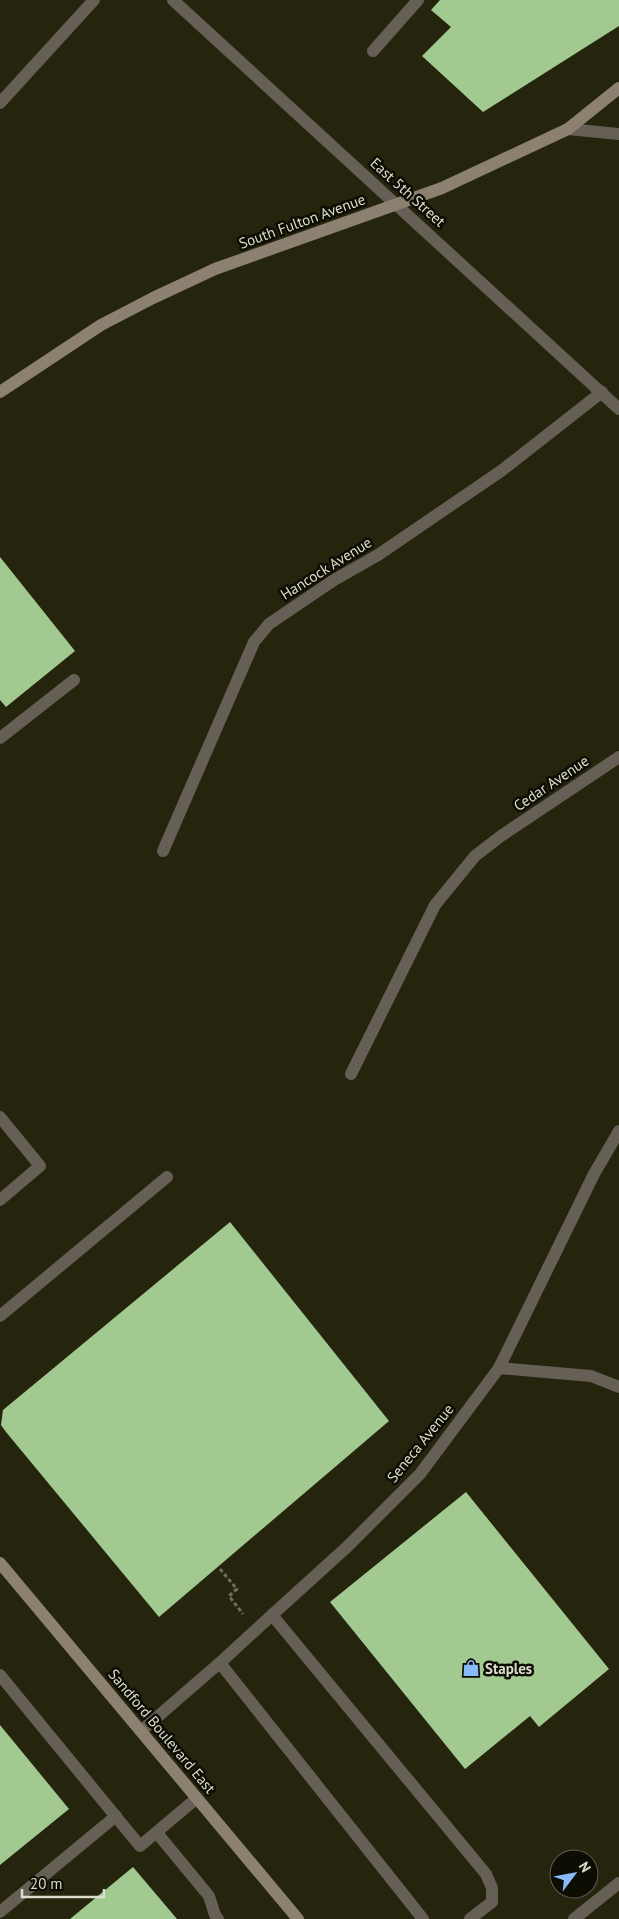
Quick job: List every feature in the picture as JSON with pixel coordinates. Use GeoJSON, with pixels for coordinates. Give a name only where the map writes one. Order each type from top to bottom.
{"type":"FeatureCollection","features":[{"type":"Feature","properties":{"kind":"main road","name":"South Fulton Avenue"},"geometry":{"type":"LineString","coordinates":[[0,392],[101,325],[153,298],[215,269],[442,188],[568,129],[619,88]]}},
{"type":"Feature","properties":{"kind":"main road","name":"Sandford Boulevard East"},"geometry":{"type":"LineString","coordinates":[[0,1563],[298,1919]]}},
{"type":"Feature","properties":{"kind":"street"},"geometry":{"type":"LineString","coordinates":[[0,103],[94,0]]}},
{"type":"Feature","properties":{"kind":"street","name":"East 5th Street"},"geometry":{"type":"LineString","coordinates":[[173,0],[619,408]]}},
{"type":"Feature","properties":{"kind":"street"},"geometry":{"type":"LineString","coordinates":[[373,51],[418,0]]}},
{"type":"Feature","properties":{"kind":"street"},"geometry":{"type":"LineString","coordinates":[[568,129],[619,134]]}},
{"type":"Feature","properties":{"kind":"street","name":"Hancock Avenue"},"geometry":{"type":"LineString","coordinates":[[163,851],[254,642],[269,624],[334,580],[378,555],[501,471],[602,392]]}},
{"type":"Feature","properties":{"kind":"street"},"geometry":{"type":"LineString","coordinates":[[0,738],[74,680]]}},
{"type":"Feature","properties":{"kind":"street","name":"Cedar Avenue"},"geometry":{"type":"LineString","coordinates":[[351,1074],[435,905],[475,856],[500,836],[619,757]]}},
{"type":"Feature","properties":{"kind":"street"},"geometry":{"type":"LineString","coordinates":[[0,1117],[40,1166],[0,1200]]}},
{"type":"Feature","properties":{"kind":"street","name":"Seneca Avenue"},"geometry":{"type":"LineString","coordinates":[[141,1731],[220,1663],[348,1546],[420,1474],[499,1368],[594,1174],[619,1131]]}},
{"type":"Feature","properties":{"kind":"street"},"geometry":{"type":"LineString","coordinates":[[0,1316],[167,1176]]}},
{"type":"Feature","properties":{"kind":"street"},"geometry":{"type":"LineString","coordinates":[[499,1368],[591,1376],[619,1387]]}},
{"type":"Feature","properties":{"kind":"street"},"geometry":{"type":"LineString","coordinates":[[272,1615],[486,1874],[492,1888],[492,1902],[470,1919]]}},
{"type":"Feature","properties":{"kind":"street"},"geometry":{"type":"LineString","coordinates":[[220,1663],[423,1919]]}},
{"type":"Feature","properties":{"kind":"street"},"geometry":{"type":"LineString","coordinates":[[0,1675],[140,1846],[197,1798]]}},
{"type":"Feature","properties":{"kind":"street"},"geometry":{"type":"LineString","coordinates":[[0,1912],[116,1816]]}},
{"type":"Feature","properties":{"kind":"street"},"geometry":{"type":"LineString","coordinates":[[157,1833],[209,1896],[214,1915],[218,1919]]}},
{"type":"Feature","properties":{"kind":"street"},"geometry":{"type":"LineString","coordinates":[[574,1919],[619,1883]]}},
{"type":"Feature","properties":{"kind":"path"},"geometry":{"type":"LineString","coordinates":[[220,1568],[236,1589],[228,1596],[246,1618]]}},
{"type":"Feature","properties":{"kind":"building"},"geometry":{"type":"Polygon","coordinates":[[[440,0],[619,0],[619,26],[483,112],[422,56],[451,27],[431,10],[440,0]]]}},
{"type":"Feature","properties":{"kind":"building"},"geometry":{"type":"Polygon","coordinates":[[[0,557],[75,651],[6,707],[0,700],[0,557]]]}},
{"type":"Feature","properties":{"kind":"building"},"geometry":{"type":"Polygon","coordinates":[[[230,1222],[389,1421],[159,1617],[6,1432],[1,1425],[3,1410],[230,1222]]]}},
{"type":"Feature","properties":{"kind":"building"},"geometry":{"type":"Polygon","coordinates":[[[466,1492],[609,1669],[539,1727],[530,1716],[465,1769],[330,1602],[466,1492]]]}},
{"type":"Feature","properties":{"kind":"building"},"geometry":{"type":"Polygon","coordinates":[[[0,1725],[69,1809],[0,1865],[0,1725]]]}},
{"type":"Feature","properties":{"kind":"building"},"geometry":{"type":"Polygon","coordinates":[[[133,1867],[177,1919],[70,1919],[133,1867]]]}},
{"type":"Feature","properties":{"kind":"place","name":"Staples"},"geometry":{"type":"Point","coordinates":[471,1668]}}]}
